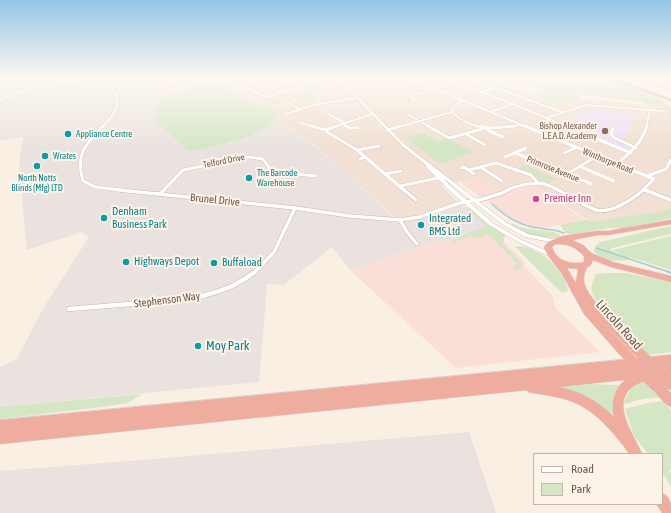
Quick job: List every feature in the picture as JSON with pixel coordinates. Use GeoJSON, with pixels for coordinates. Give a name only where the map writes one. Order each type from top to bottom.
{"type":"FeatureCollection","features":[{"type":"Feature","properties":{"kind":"highway"},"geometry":{"type":"LineString","coordinates":[[611,264],[570,266],[553,257],[548,247],[550,243],[556,241],[671,222]]}},
{"type":"Feature","properties":{"kind":"highway"},"geometry":{"type":"LineString","coordinates":[[586,252],[585,244],[589,240],[608,233]]}},
{"type":"Feature","properties":{"kind":"highway"},"geometry":{"type":"LineString","coordinates":[[556,241],[570,242],[586,252],[611,264],[671,279]]}},
{"type":"Feature","properties":{"kind":"highway","name":"Lincoln Road"},"geometry":{"type":"LineString","coordinates":[[586,252],[589,261],[584,265],[580,279],[587,296],[596,309],[671,384]]}},
{"type":"Feature","properties":{"kind":"highway","name":"Lincoln Road"},"geometry":{"type":"LineString","coordinates":[[553,257],[564,269],[578,298],[589,313],[671,401]]}},
{"type":"Feature","properties":{"kind":"highway"},"geometry":{"type":"LineString","coordinates":[[0,426],[671,360]]}},
{"type":"Feature","properties":{"kind":"highway"},"geometry":{"type":"LineString","coordinates":[[0,438],[671,370]]}},
{"type":"Feature","properties":{"kind":"highway"},"geometry":{"type":"LineString","coordinates":[[633,450],[619,415],[618,400],[626,386],[650,372]]}},
{"type":"Feature","properties":{"kind":"highway"},"geometry":{"type":"LineString","coordinates":[[514,386],[561,391],[584,400],[607,416],[633,450]]}},
{"type":"Feature","properties":{"kind":"highway"},"geometry":{"type":"LineString","coordinates":[[663,502],[670,513]]}},
{"type":"Feature","properties":{"kind":"main road","name":"Lincoln Road"},"geometry":{"type":"LineString","coordinates":[[361,101],[387,130],[431,170],[476,200],[518,232],[534,238],[556,241]]}},
{"type":"Feature","properties":{"kind":"main road","name":"Lincoln Road"},"geometry":{"type":"LineString","coordinates":[[442,177],[465,202],[498,228],[553,257]]}},
{"type":"Feature","properties":{"kind":"street","name":"Brunel Drive"},"geometry":{"type":"LineString","coordinates":[[117,101],[113,114],[82,151],[80,161],[83,181],[88,184],[99,187],[295,208],[350,216],[400,220],[419,217],[465,202],[502,193],[510,188],[537,182]]}},
{"type":"Feature","properties":{"kind":"street"},"geometry":{"type":"LineString","coordinates":[[286,101],[300,109]]}},
{"type":"Feature","properties":{"kind":"street"},"geometry":{"type":"LineString","coordinates":[[286,114],[318,104],[338,101]]}},
{"type":"Feature","properties":{"kind":"street"},"geometry":{"type":"LineString","coordinates":[[452,112],[454,107],[461,101]]}},
{"type":"Feature","properties":{"kind":"street","name":"Winthorpe Road"},"geometry":{"type":"LineString","coordinates":[[461,101],[654,179],[644,189]]}},
{"type":"Feature","properties":{"kind":"street"},"geometry":{"type":"LineString","coordinates":[[504,101],[631,153]]}},
{"type":"Feature","properties":{"kind":"street"},"geometry":{"type":"LineString","coordinates":[[532,101],[562,112]]}},
{"type":"Feature","properties":{"kind":"street"},"geometry":{"type":"LineString","coordinates":[[489,112],[512,104]]}},
{"type":"Feature","properties":{"kind":"street"},"geometry":{"type":"LineString","coordinates":[[546,118],[586,105],[663,111]]}},
{"type":"Feature","properties":{"kind":"street"},"geometry":{"type":"LineString","coordinates":[[617,164],[636,148],[646,133],[650,110]]}},
{"type":"Feature","properties":{"kind":"street"},"geometry":{"type":"LineString","coordinates":[[387,130],[452,112]]}},
{"type":"Feature","properties":{"kind":"street"},"geometry":{"type":"LineString","coordinates":[[452,112],[457,118],[464,122],[485,128],[503,137]]}},
{"type":"Feature","properties":{"kind":"street"},"geometry":{"type":"LineString","coordinates":[[328,114],[350,128],[358,128]]}},
{"type":"Feature","properties":{"kind":"street"},"geometry":{"type":"LineString","coordinates":[[326,130],[372,114]]}},
{"type":"Feature","properties":{"kind":"street"},"geometry":{"type":"LineString","coordinates":[[409,115],[449,138],[485,128],[500,128],[520,125]]}},
{"type":"Feature","properties":{"kind":"street"},"geometry":{"type":"LineString","coordinates":[[301,123],[326,130],[357,150],[416,200]]}},
{"type":"Feature","properties":{"kind":"street"},"geometry":{"type":"LineString","coordinates":[[613,128],[611,134],[614,137],[621,142],[636,148]]}},
{"type":"Feature","properties":{"kind":"street"},"geometry":{"type":"LineString","coordinates":[[466,134],[485,145]]}},
{"type":"Feature","properties":{"kind":"street"},"geometry":{"type":"LineString","coordinates":[[342,146],[348,144]]}},
{"type":"Feature","properties":{"kind":"street"},"geometry":{"type":"LineString","coordinates":[[357,150],[378,146]]}},
{"type":"Feature","properties":{"kind":"street"},"geometry":{"type":"LineString","coordinates":[[505,157],[526,148]]}},
{"type":"Feature","properties":{"kind":"street"},"geometry":{"type":"LineString","coordinates":[[564,153],[575,148]]}},
{"type":"Feature","properties":{"kind":"street","name":"Primrose Avenue"},"geometry":{"type":"LineString","coordinates":[[514,153],[592,184]]}},
{"type":"Feature","properties":{"kind":"street"},"geometry":{"type":"LineString","coordinates":[[567,174],[581,167],[597,156]]}},
{"type":"Feature","properties":{"kind":"street","name":"Telford Drive"},"geometry":{"type":"LineString","coordinates":[[160,194],[177,174],[183,170],[249,157],[263,159],[270,169],[276,172],[316,176]]}},
{"type":"Feature","properties":{"kind":"street"},"geometry":{"type":"LineString","coordinates":[[360,159],[366,157]]}},
{"type":"Feature","properties":{"kind":"street"},"geometry":{"type":"LineString","coordinates":[[647,176],[652,173],[668,170],[671,160]]}},
{"type":"Feature","properties":{"kind":"street"},"geometry":{"type":"LineString","coordinates":[[470,170],[496,163],[502,164],[531,175],[537,182],[547,184],[597,210],[611,209],[626,204],[644,189],[669,198]]}},
{"type":"Feature","properties":{"kind":"street"},"geometry":{"type":"LineString","coordinates":[[370,167],[376,165]]}},
{"type":"Feature","properties":{"kind":"street"},"geometry":{"type":"LineString","coordinates":[[461,168],[464,167],[474,174]]}},
{"type":"Feature","properties":{"kind":"street"},"geometry":{"type":"LineString","coordinates":[[581,167],[614,181]]}},
{"type":"Feature","properties":{"kind":"street"},"geometry":{"type":"LineString","coordinates":[[482,168],[502,181]]}},
{"type":"Feature","properties":{"kind":"street"},"geometry":{"type":"LineString","coordinates":[[386,175],[401,171]]}},
{"type":"Feature","properties":{"kind":"street"},"geometry":{"type":"LineString","coordinates":[[400,186],[442,177]]}},
{"type":"Feature","properties":{"kind":"street","name":"Stephenson Way"},"geometry":{"type":"LineString","coordinates":[[69,309],[190,299],[206,296],[225,289],[250,276],[266,262],[276,249],[295,208]]}},
{"type":"Feature","properties":{"kind":"street"},"geometry":{"type":"LineString","coordinates":[[400,220],[407,232],[417,244]]}},
{"type":"Feature","properties":{"kind":"shaded area"},"geometry":{"type":"Polygon","coordinates":[[[0,101],[168,101],[229,143],[262,129],[276,120],[315,146],[393,217],[395,222],[426,218],[460,206],[464,206],[488,226],[440,243],[437,241],[430,243],[350,270],[332,247],[284,285],[267,284],[259,382],[0,407],[0,367],[17,359],[44,307],[89,237],[82,232],[27,250],[19,165],[23,137],[0,140],[0,101]]]}},
{"type":"Feature","properties":{"kind":"shaded area"},"geometry":{"type":"Polygon","coordinates":[[[231,101],[550,101],[559,104],[570,101],[607,101],[667,107],[671,121],[671,218],[626,228],[589,221],[559,201],[556,201],[534,185],[498,193],[478,178],[441,185],[457,201],[409,217],[394,217],[315,145],[277,121],[280,115],[265,108],[231,101]]]}},
{"type":"Feature","properties":{"kind":"shaded area","name":"Bishop Alexander L.E.A.D. Academy"},"geometry":{"type":"Polygon","coordinates":[[[593,110],[635,114],[629,130],[621,141],[634,146],[629,150],[559,122],[593,110]]]}},
{"type":"Feature","properties":{"kind":"shaded area"},"geometry":{"type":"Polygon","coordinates":[[[478,178],[498,193],[534,185],[585,220],[543,228],[527,226],[510,218],[460,182],[478,178]]]}},
{"type":"Feature","properties":{"kind":"shaded area"},"geometry":{"type":"Polygon","coordinates":[[[488,226],[524,261],[525,267],[552,295],[555,307],[600,352],[456,368],[350,270],[430,243],[437,241],[440,243],[488,226]]]}},
{"type":"Feature","properties":{"kind":"shaded area"},"geometry":{"type":"Polygon","coordinates":[[[469,432],[496,513],[0,513],[0,471],[469,432]]]}},
{"type":"Feature","properties":{"kind":"green space"},"geometry":{"type":"Polygon","coordinates":[[[160,101],[248,101],[261,107],[280,101],[285,101],[266,107],[280,115],[272,123],[261,130],[238,140],[189,151],[155,120],[160,101]]]}},
{"type":"Feature","properties":{"kind":"green space"},"geometry":{"type":"Polygon","coordinates":[[[299,101],[310,101],[303,103],[299,101]]]}},
{"type":"Feature","properties":{"kind":"green space"},"geometry":{"type":"Polygon","coordinates":[[[551,101],[570,101],[559,104],[551,101]]]}},
{"type":"Feature","properties":{"kind":"green space"},"geometry":{"type":"Polygon","coordinates":[[[635,101],[666,102],[664,104],[671,107],[671,121],[667,107],[648,105],[644,102],[635,101]]]}},
{"type":"Feature","properties":{"kind":"green space"},"geometry":{"type":"Polygon","coordinates":[[[424,133],[438,141],[448,138],[473,152],[441,164],[403,136],[409,134],[412,136],[424,133]]]}},
{"type":"Feature","properties":{"kind":"green space"},"geometry":{"type":"Polygon","coordinates":[[[524,165],[556,179],[549,183],[540,180],[519,169],[524,165]]]}},
{"type":"Feature","properties":{"kind":"green space"},"geometry":{"type":"Polygon","coordinates":[[[469,208],[505,235],[503,244],[520,261],[522,268],[515,270],[512,267],[518,264],[489,235],[484,235],[479,238],[472,236],[452,243],[451,242],[465,234],[487,226],[466,209],[469,208]]]}},
{"type":"Feature","properties":{"kind":"green space"},"geometry":{"type":"Polygon","coordinates":[[[671,208],[671,218],[626,228],[609,228],[570,235],[565,232],[560,225],[585,220],[595,222],[661,212],[671,208]]]}},
{"type":"Feature","properties":{"kind":"green space"},"geometry":{"type":"Polygon","coordinates":[[[511,223],[523,228],[554,232],[561,236],[558,238],[526,234],[515,228],[511,223]]]}},
{"type":"Feature","properties":{"kind":"green space"},"geometry":{"type":"Polygon","coordinates":[[[671,226],[671,234],[612,248],[611,250],[622,255],[613,250],[671,236],[671,270],[629,257],[628,260],[610,260],[598,255],[594,251],[600,242],[671,226]]]}},
{"type":"Feature","properties":{"kind":"green space"},"geometry":{"type":"Polygon","coordinates":[[[519,246],[535,251],[550,260],[561,274],[568,290],[566,292],[561,292],[515,247],[519,246]]]}},
{"type":"Feature","properties":{"kind":"green space"},"geometry":{"type":"Polygon","coordinates":[[[626,273],[671,282],[671,352],[648,355],[616,325],[601,308],[595,300],[592,292],[592,283],[596,274],[626,273]]]}},
{"type":"Feature","properties":{"kind":"green space"},"geometry":{"type":"Polygon","coordinates":[[[646,382],[661,397],[643,399],[625,404],[624,401],[632,387],[646,382]]]}},
{"type":"Feature","properties":{"kind":"green space"},"geometry":{"type":"Polygon","coordinates":[[[588,384],[619,385],[618,422],[557,387],[588,384]]]}},
{"type":"Feature","properties":{"kind":"green space"},"geometry":{"type":"Polygon","coordinates":[[[142,394],[128,403],[0,419],[0,407],[142,394]]]}},
{"type":"Feature","properties":{"kind":"green space"},"geometry":{"type":"Polygon","coordinates":[[[663,401],[671,410],[671,469],[669,470],[671,473],[671,487],[663,474],[663,453],[647,453],[634,436],[625,409],[663,401]]]}},
{"type":"Feature","properties":{"kind":"waterway"},"geometry":{"type":"LineString","coordinates":[[492,204],[508,217],[519,223],[564,233]]}},
{"type":"Feature","properties":{"kind":"waterway"},"geometry":{"type":"LineString","coordinates":[[596,248],[666,271]]}},
{"type":"Feature","properties":{"kind":"waterway"},"geometry":{"type":"LineString","coordinates":[[666,271],[671,273]]}},
{"type":"Feature","properties":{"kind":"place","name":"Bishop Alexander L.E.A.D. Academy"},"geometry":{"type":"Point","coordinates":[605,131]}},
{"type":"Feature","properties":{"kind":"place","name":"Appliance Centre"},"geometry":{"type":"Point","coordinates":[68,134]}},
{"type":"Feature","properties":{"kind":"place","name":"Wrates"},"geometry":{"type":"Point","coordinates":[45,156]}},
{"type":"Feature","properties":{"kind":"place","name":"North Notts Blinds (Mfg) LTD"},"geometry":{"type":"Point","coordinates":[37,166]}},
{"type":"Feature","properties":{"kind":"place","name":"The Barcode Warehouse"},"geometry":{"type":"Point","coordinates":[249,178]}},
{"type":"Feature","properties":{"kind":"place","name":"Premier Inn"},"geometry":{"type":"Point","coordinates":[536,199]}},
{"type":"Feature","properties":{"kind":"place","name":"Denham Business Park"},"geometry":{"type":"Point","coordinates":[104,218]}},
{"type":"Feature","properties":{"kind":"place","name":"Integrated BMS Ltd"},"geometry":{"type":"Point","coordinates":[421,225]}},
{"type":"Feature","properties":{"kind":"place","name":"Highways Depot"},"geometry":{"type":"Point","coordinates":[126,262]}},
{"type":"Feature","properties":{"kind":"place","name":"Buffaload"},"geometry":{"type":"Point","coordinates":[214,263]}},
{"type":"Feature","properties":{"kind":"place","name":"Moy Park"},"geometry":{"type":"Point","coordinates":[198,346]}}]}
